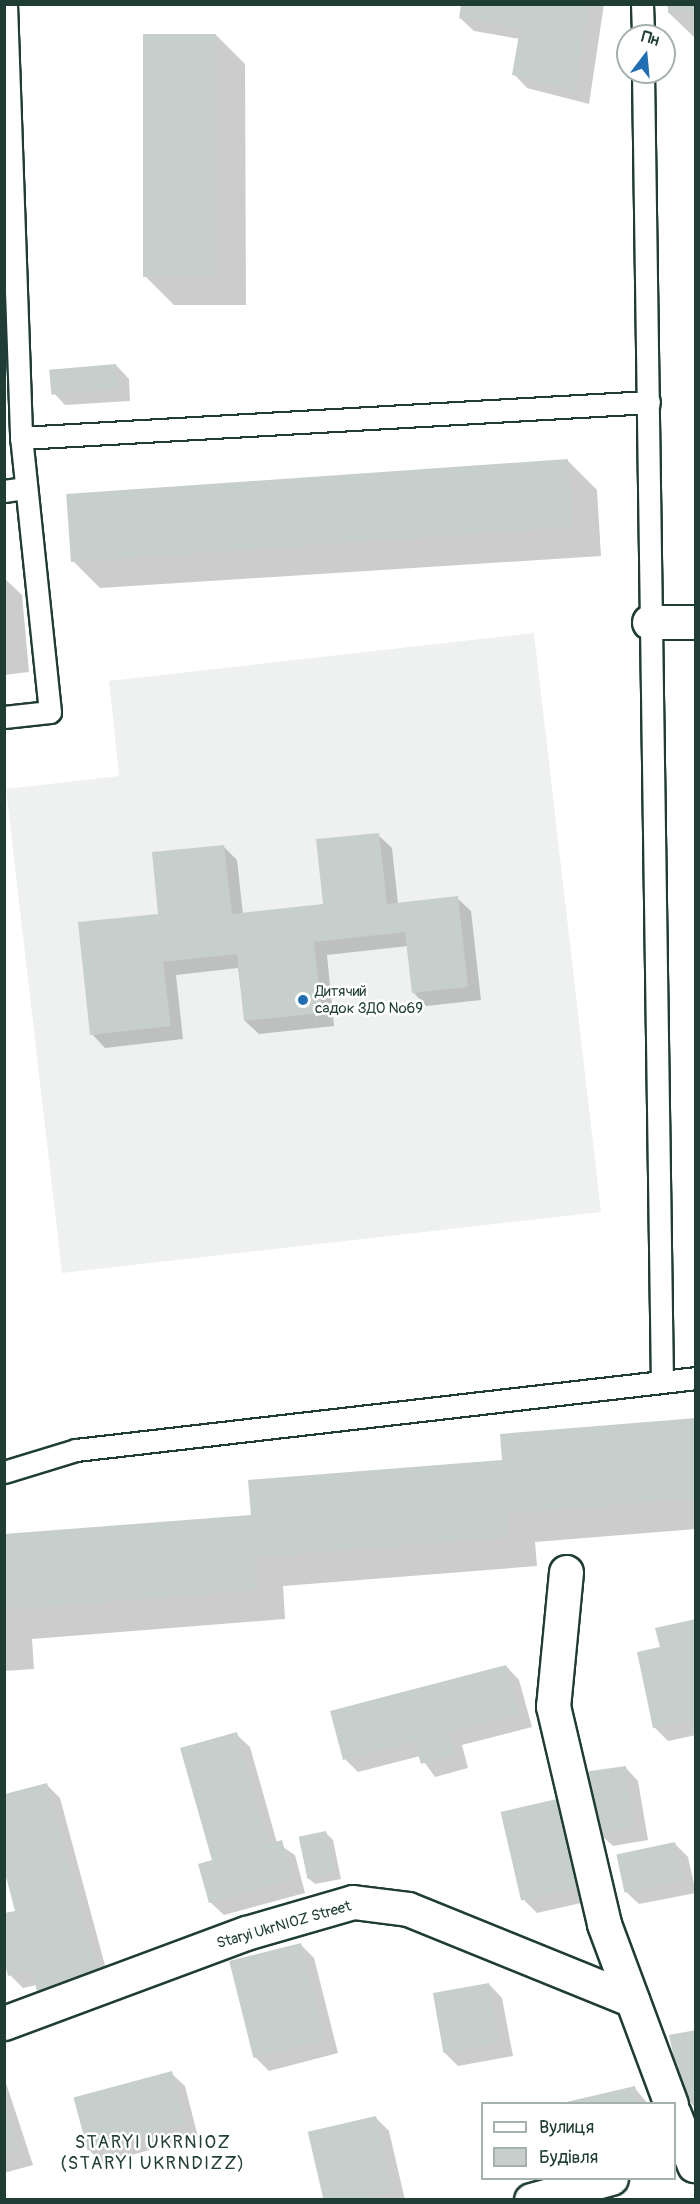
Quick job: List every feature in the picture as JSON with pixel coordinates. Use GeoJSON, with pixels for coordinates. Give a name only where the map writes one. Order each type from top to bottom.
{"type":"FeatureCollection","features":[{"type":"Feature","properties":{"kind":"street"},"geometry":{"type":"LineString","coordinates":[[649,622],[696,622]]}},
{"type":"Feature","properties":{"kind":"street"},"geometry":{"type":"LineString","coordinates":[[566,1572],[553,1706],[604,1924],[671,2102]]}},
{"type":"Feature","properties":{"kind":"street","name":"Staryi UkrNIOZ Street"},"geometry":{"type":"LineString","coordinates":[[4,2023],[246,1933],[353,1902],[408,1909],[632,2000]]}},
{"type":"Feature","properties":{"kind":"street"},"geometry":{"type":"LineString","coordinates":[[676,2118],[688,2166]]}},
{"type":"Feature","properties":{"kind":"street"},"geometry":{"type":"LineString","coordinates":[[531,2199],[603,2180]]}},
{"type":"Feature","properties":{"kind":"lane"},"geometry":{"type":"LineString","coordinates":[[4,717],[50,712],[21,438],[6,4]]}},
{"type":"Feature","properties":{"kind":"lane"},"geometry":{"type":"LineString","coordinates":[[642,4],[643,24]]}},
{"type":"Feature","properties":{"kind":"lane"},"geometry":{"type":"LineString","coordinates":[[643,84],[649,402],[649,622],[662,1380]]}},
{"type":"Feature","properties":{"kind":"lane"},"geometry":{"type":"LineString","coordinates":[[21,438],[649,402]]}},
{"type":"Feature","properties":{"kind":"lane"},"geometry":{"type":"LineString","coordinates":[[4,491],[26,488]]}},
{"type":"Feature","properties":{"kind":"lane"},"geometry":{"type":"LineString","coordinates":[[4,1472],[76,1450],[696,1377]]}},
{"type":"Feature","properties":{"kind":"shaded area","name":"Дитячий садок ЗДО №69"},"geometry":{"type":"Polygon","coordinates":[[[534,633],[601,1212],[62,1273],[6,789],[119,776],[109,681],[534,633]]]}},
{"type":"Feature","properties":{"kind":"building"},"geometry":{"type":"Polygon","coordinates":[[[461,4],[588,4],[576,91],[512,75],[520,29],[459,18],[461,4]]]}},
{"type":"Feature","properties":{"kind":"building"},"geometry":{"type":"Polygon","coordinates":[[[668,4],[696,4],[696,13],[668,13],[668,4]]]}},
{"type":"Feature","properties":{"kind":"building"},"geometry":{"type":"Polygon","coordinates":[[[143,34],[216,34],[216,277],[143,277],[143,34]]]}},
{"type":"Feature","properties":{"kind":"building"},"geometry":{"type":"Polygon","coordinates":[[[116,364],[118,389],[51,395],[49,370],[116,364]]]}},
{"type":"Feature","properties":{"kind":"building"},"geometry":{"type":"Polygon","coordinates":[[[568,459],[573,527],[71,562],[66,494],[568,459]]]}},
{"type":"Feature","properties":{"kind":"building"},"geometry":{"type":"Polygon","coordinates":[[[379,833],[387,904],[458,896],[468,987],[412,993],[405,932],[314,942],[322,1013],[244,1021],[237,954],[163,962],[171,1026],[90,1035],[78,922],[158,914],[152,852],[224,845],[232,914],[323,904],[316,839],[379,833]]]}},
{"type":"Feature","properties":{"kind":"building"},"geometry":{"type":"Polygon","coordinates":[[[696,1418],[696,1498],[507,1514],[509,1537],[255,1557],[257,1590],[4,1610],[4,1534],[251,1515],[248,1480],[502,1460],[500,1434],[696,1418]]]}},
{"type":"Feature","properties":{"kind":"building"},"geometry":{"type":"Polygon","coordinates":[[[696,1619],[696,1719],[653,1728],[637,1652],[660,1647],[655,1628],[696,1619]]]}},
{"type":"Feature","properties":{"kind":"building"},"geometry":{"type":"Polygon","coordinates":[[[506,1665],[520,1714],[449,1732],[456,1755],[421,1764],[414,1741],[343,1760],[330,1711],[506,1665]]]}},
{"type":"Feature","properties":{"kind":"building"},"geometry":{"type":"Polygon","coordinates":[[[237,1732],[268,1844],[282,1840],[293,1879],[209,1903],[198,1864],[212,1860],[180,1748],[237,1732]]]}},
{"type":"Feature","properties":{"kind":"building"},"geometry":{"type":"Polygon","coordinates":[[[626,1766],[635,1827],[597,1833],[588,1771],[626,1766]]]}},
{"type":"Feature","properties":{"kind":"building"},"geometry":{"type":"Polygon","coordinates":[[[47,1783],[99,1975],[37,1991],[31,1970],[8,1976],[4,1961],[4,1913],[15,1911],[5,1873],[5,1794],[47,1783]]]}},
{"type":"Feature","properties":{"kind":"building"},"geometry":{"type":"Polygon","coordinates":[[[561,1798],[581,1887],[521,1901],[501,1812],[561,1798]]]}},
{"type":"Feature","properties":{"kind":"building"},"geometry":{"type":"Polygon","coordinates":[[[326,1831],[335,1873],[308,1879],[299,1837],[326,1831]]]}},
{"type":"Feature","properties":{"kind":"building"},"geometry":{"type":"Polygon","coordinates":[[[675,1842],[683,1880],[624,1893],[616,1854],[675,1842]]]}},
{"type":"Feature","properties":{"kind":"building"},"geometry":{"type":"Polygon","coordinates":[[[301,1943],[325,2040],[253,2058],[229,1961],[301,1943]]]}},
{"type":"Feature","properties":{"kind":"building"},"geometry":{"type":"Polygon","coordinates":[[[489,1983],[500,2043],[443,2053],[433,1993],[489,1983]]]}},
{"type":"Feature","properties":{"kind":"building"},"geometry":{"type":"Polygon","coordinates":[[[696,2030],[696,2094],[682,2097],[669,2035],[696,2030]]]}},
{"type":"Feature","properties":{"kind":"building"},"geometry":{"type":"Polygon","coordinates":[[[172,2071],[186,2124],[88,2151],[73,2097],[172,2071]]]}},
{"type":"Feature","properties":{"kind":"building"},"geometry":{"type":"Polygon","coordinates":[[[635,2086],[639,2102],[566,2102],[635,2086]]]}},
{"type":"Feature","properties":{"kind":"building"},"geometry":{"type":"Polygon","coordinates":[[[4,2098],[20,2151],[4,2156],[4,2098]]]}},
{"type":"Feature","properties":{"kind":"building"},"geometry":{"type":"Polygon","coordinates":[[[376,2116],[394,2192],[359,2200],[324,2200],[308,2132],[376,2116]]]}},
{"type":"Feature","properties":{"kind":"place","name":"Дитячий садок ЗДО №69"},"geometry":{"type":"Point","coordinates":[303,1000]}},
{"type":"Feature","properties":{"kind":"district","name":"STARYI UKRNIOZ (STARYI UKRNDIZZ)"},"geometry":{"type":"Point","coordinates":[153,2154]}}]}
